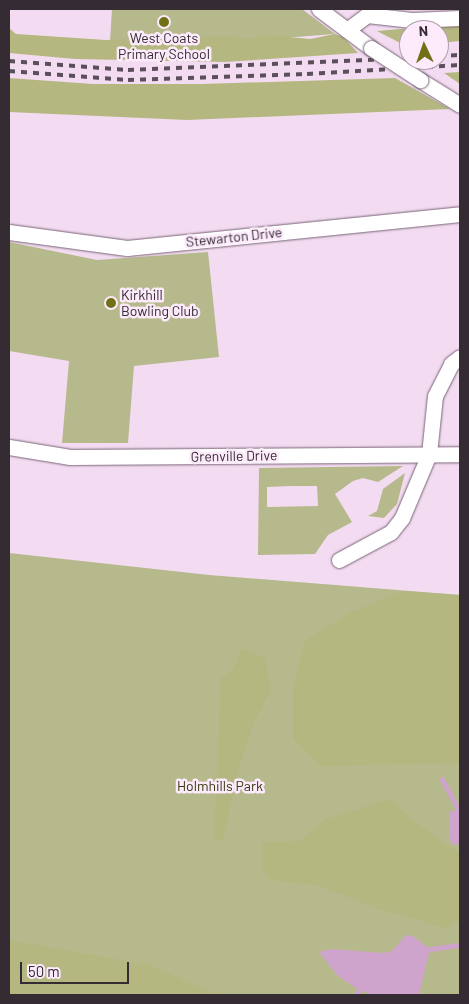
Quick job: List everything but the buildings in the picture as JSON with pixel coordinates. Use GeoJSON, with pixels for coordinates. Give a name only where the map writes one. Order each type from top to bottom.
{"type":"FeatureCollection","features":[{"type":"Feature","properties":{"kind":"street"},"geometry":{"type":"LineString","coordinates":[[319,9],[372,48],[460,105]]}},
{"type":"Feature","properties":{"kind":"street"},"geometry":{"type":"LineString","coordinates":[[347,30],[367,15],[412,20],[460,18]]}},
{"type":"Feature","properties":{"kind":"street","name":"Stewarton Drive"},"geometry":{"type":"LineString","coordinates":[[9,232],[83,244],[127,248],[460,214]]}},
{"type":"Feature","properties":{"kind":"street"},"geometry":{"type":"LineString","coordinates":[[339,560],[391,532],[402,518],[429,454],[435,396],[451,364],[460,357]]}},
{"type":"Feature","properties":{"kind":"street","name":"Grenville Drive"},"geometry":{"type":"LineString","coordinates":[[9,447],[70,458],[460,454]]}},
{"type":"Feature","properties":{"kind":"green space","name":"West Coats Primary School"},"geometry":{"type":"Polygon","coordinates":[[[112,9],[302,9],[335,34],[256,40],[110,42],[112,9]]]}},
{"type":"Feature","properties":{"kind":"green space"},"geometry":{"type":"Polygon","coordinates":[[[460,24],[460,41],[449,42],[449,25],[460,24]]]}},
{"type":"Feature","properties":{"kind":"green space"},"geometry":{"type":"Polygon","coordinates":[[[9,28],[16,34],[106,40],[226,36],[251,39],[268,35],[310,39],[335,34],[343,37],[358,53],[225,62],[75,59],[9,53],[9,28]]]}},
{"type":"Feature","properties":{"kind":"green space"},"geometry":{"type":"Polygon","coordinates":[[[399,29],[399,42],[377,31],[399,29]]]}},
{"type":"Feature","properties":{"kind":"green space"},"geometry":{"type":"Polygon","coordinates":[[[460,72],[460,84],[444,73],[460,72]]]}},
{"type":"Feature","properties":{"kind":"green space"},"geometry":{"type":"Polygon","coordinates":[[[9,78],[93,84],[202,84],[395,78],[450,109],[187,120],[9,112],[9,78]]]}},
{"type":"Feature","properties":{"kind":"green space","name":"Kirkhill Bowling Club"},"geometry":{"type":"Polygon","coordinates":[[[9,242],[97,260],[208,252],[219,357],[134,366],[128,443],[62,443],[69,361],[9,351],[9,242]]]}},
{"type":"Feature","properties":{"kind":"green space"},"geometry":{"type":"Polygon","coordinates":[[[403,466],[378,482],[363,478],[353,481],[335,494],[352,522],[328,535],[315,554],[258,555],[259,468],[403,466]],[[317,486],[267,487],[267,507],[318,506],[317,486]]]}},
{"type":"Feature","properties":{"kind":"green space"},"geometry":{"type":"Polygon","coordinates":[[[405,473],[397,504],[384,518],[368,516],[377,511],[383,489],[405,473]]]}},
{"type":"Feature","properties":{"kind":"green space","name":"Holmhills Park"},"geometry":{"type":"Polygon","coordinates":[[[9,553],[209,575],[460,595],[460,995],[9,995],[9,553]]]}},
{"type":"Feature","properties":{"kind":"green space"},"geometry":{"type":"Polygon","coordinates":[[[403,591],[460,595],[460,763],[320,766],[293,739],[293,689],[304,642],[349,613],[403,591]]]}},
{"type":"Feature","properties":{"kind":"green space"},"geometry":{"type":"Polygon","coordinates":[[[242,649],[265,658],[271,690],[253,724],[236,778],[224,838],[214,843],[221,678],[233,670],[242,649]]]}},
{"type":"Feature","properties":{"kind":"green space"},"geometry":{"type":"Polygon","coordinates":[[[390,799],[416,823],[460,854],[460,921],[446,928],[379,909],[316,885],[269,880],[262,866],[263,842],[300,841],[324,820],[390,799]]]}},
{"type":"Feature","properties":{"kind":"green space"},"geometry":{"type":"Polygon","coordinates":[[[9,940],[149,965],[218,995],[9,995],[9,940]]]}},
{"type":"Feature","properties":{"kind":"shaded area"},"geometry":{"type":"Polygon","coordinates":[[[450,811],[460,811],[460,845],[452,844],[449,838],[450,811]]]}},
{"type":"Feature","properties":{"kind":"shaded area"},"geometry":{"type":"Polygon","coordinates":[[[411,935],[430,949],[419,995],[373,995],[359,990],[338,976],[319,952],[332,949],[383,953],[392,951],[405,936],[411,935]]]}},
{"type":"Feature","properties":{"kind":"waterway"},"geometry":{"type":"LineString","coordinates":[[442,779],[460,811]]}},
{"type":"Feature","properties":{"kind":"waterway"},"geometry":{"type":"LineString","coordinates":[[430,949],[460,945]]}},
{"type":"Feature","properties":{"kind":"waterway"},"geometry":{"type":"LineString","coordinates":[[356,995],[359,990]]}},
{"type":"Feature","properties":{"kind":"railway"},"geometry":{"type":"LineString","coordinates":[[449,56],[460,55]]}},
{"type":"Feature","properties":{"kind":"railway"},"geometry":{"type":"LineString","coordinates":[[9,61],[128,70],[399,58]]}},
{"type":"Feature","properties":{"kind":"railway"},"geometry":{"type":"LineString","coordinates":[[9,71],[128,80],[307,74],[460,65]]}},
{"type":"Feature","properties":{"kind":"place","name":"West Coats Primary School"},"geometry":{"type":"Point","coordinates":[164,22]}},
{"type":"Feature","properties":{"kind":"place","name":"Kirkhill Bowling Club"},"geometry":{"type":"Point","coordinates":[111,303]}}]}
